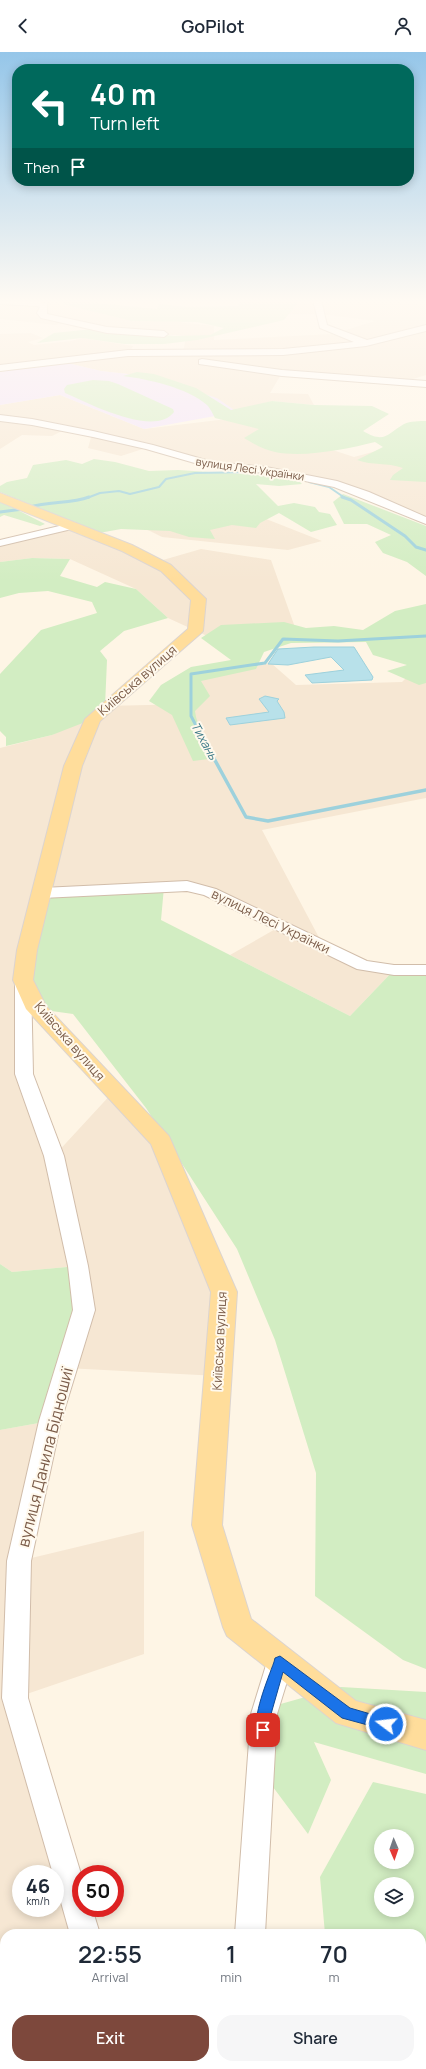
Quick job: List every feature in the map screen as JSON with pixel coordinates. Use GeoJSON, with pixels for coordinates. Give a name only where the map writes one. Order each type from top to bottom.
{"type":"FeatureCollection","features":[{"type":"Feature","properties":{"kind":"main road","name":"Київська вулиця"},"geometry":{"type":"LineString","coordinates":[[0,497],[127,548],[166,568],[199,599],[195,631],[93,718],[72,766],[27,950],[23,980],[37,1009],[160,1141],[224,1292],[207,1525],[238,1627],[280,1662],[346,1713],[426,1734]]}},
{"type":"Feature","properties":{"kind":"street","name":"вулиця Лесі Українки"},"geometry":{"type":"LineString","coordinates":[[0,418],[32,422],[93,434],[149,447],[212,466],[266,470],[337,484],[365,494],[426,521]]}},
{"type":"Feature","properties":{"kind":"street"},"geometry":{"type":"LineString","coordinates":[[0,543],[72,526]]}},
{"type":"Feature","properties":{"kind":"street","name":"вулиця Лесі Українки"},"geometry":{"type":"LineString","coordinates":[[42,893],[187,886],[210,892],[362,965],[394,970],[426,970]]}},
{"type":"Feature","properties":{"kind":"street","name":"вулиця Данила Бідношиї"},"geometry":{"type":"LineString","coordinates":[[23,980],[24,1074],[54,1156],[78,1266],[84,1310],[50,1421],[18,1561],[15,1698],[84,1929]]}},
{"type":"Feature","properties":{"kind":"street"},"geometry":{"type":"LineString","coordinates":[[250,1929],[264,1714],[280,1662]]}},
{"type":"Feature","properties":{"kind":"shaded area"},"geometry":{"type":"Polygon","coordinates":[[[0,394],[205,394],[217,398],[237,412],[144,429],[60,395],[0,405],[0,394]]]}},
{"type":"Feature","properties":{"kind":"shaded area"},"geometry":{"type":"Polygon","coordinates":[[[198,394],[308,394],[314,405],[272,401],[237,412],[198,394]]]}},
{"type":"Feature","properties":{"kind":"shaded area"},"geometry":{"type":"Polygon","coordinates":[[[60,395],[144,429],[235,418],[354,457],[380,450],[426,464],[426,521],[365,494],[300,476],[212,465],[149,447],[121,456],[88,448],[92,434],[66,429],[52,436],[22,435],[0,449],[0,405],[60,395]]]}},
{"type":"Feature","properties":{"kind":"shaded area"},"geometry":{"type":"Polygon","coordinates":[[[256,515],[322,541],[288,550],[162,537],[138,525],[256,515]]]}},
{"type":"Feature","properties":{"kind":"shaded area"},"geometry":{"type":"Polygon","coordinates":[[[72,526],[156,562],[201,549],[271,560],[297,633],[216,640],[168,618],[136,589],[70,559],[32,558],[0,562],[0,543],[72,526]]]}},
{"type":"Feature","properties":{"kind":"shaded area"},"geometry":{"type":"Polygon","coordinates":[[[271,663],[296,685],[402,682],[413,671],[426,673],[426,798],[262,830],[324,947],[394,970],[350,1016],[230,955],[279,927],[187,886],[42,893],[24,1074],[54,1156],[114,1091],[161,1141],[224,1292],[218,1376],[66,1368],[78,1266],[12,1272],[0,1264],[0,748],[52,735],[105,706],[191,704],[194,679],[271,663]]]}},
{"type":"Feature","properties":{"kind":"shaded area"},"geometry":{"type":"Polygon","coordinates":[[[50,1421],[19,1561],[144,1531],[144,1654],[15,1698],[72,1890],[72,1917],[80,1917],[84,1929],[0,1929],[0,1430],[50,1421]]]}},
{"type":"Feature","properties":{"kind":"green space"},"geometry":{"type":"Polygon","coordinates":[[[67,394],[140,394],[173,409],[174,412],[165,419],[152,421],[137,420],[121,416],[67,394]]]}},
{"type":"Feature","properties":{"kind":"green space"},"geometry":{"type":"Polygon","coordinates":[[[189,394],[206,394],[231,410],[272,401],[314,405],[372,406],[389,414],[363,431],[376,437],[385,436],[406,423],[426,421],[426,482],[390,480],[393,475],[403,468],[357,460],[383,447],[375,442],[339,450],[299,454],[286,454],[267,450],[244,438],[259,429],[215,418],[207,405],[189,394]]]}},
{"type":"Feature","properties":{"kind":"green space"},"geometry":{"type":"Polygon","coordinates":[[[94,459],[115,462],[149,471],[178,470],[257,475],[299,481],[302,484],[279,486],[256,484],[278,506],[294,503],[315,507],[319,512],[330,514],[337,525],[311,532],[279,513],[260,523],[256,528],[232,525],[210,530],[215,539],[189,537],[170,531],[121,529],[99,533],[0,492],[0,486],[7,482],[27,478],[33,465],[66,460],[82,464],[94,459]]]}},
{"type":"Feature","properties":{"kind":"green space"},"geometry":{"type":"Polygon","coordinates":[[[343,494],[426,526],[426,576],[407,562],[383,553],[375,542],[391,535],[367,524],[344,524],[333,502],[343,494]]]}},
{"type":"Feature","properties":{"kind":"green space"},"geometry":{"type":"Polygon","coordinates":[[[0,501],[45,524],[40,526],[4,515],[0,517],[0,501]]]}},
{"type":"Feature","properties":{"kind":"green space"},"geometry":{"type":"Polygon","coordinates":[[[32,558],[70,559],[60,576],[97,587],[105,582],[136,589],[168,618],[124,631],[100,651],[107,660],[105,706],[93,719],[52,735],[6,746],[6,737],[0,731],[0,674],[41,630],[97,613],[92,602],[48,591],[19,593],[0,598],[0,562],[32,558]]]}},
{"type":"Feature","properties":{"kind":"green space"},"geometry":{"type":"Polygon","coordinates":[[[426,604],[426,683],[419,685],[387,671],[407,665],[373,655],[366,642],[291,643],[264,652],[256,669],[201,681],[210,696],[195,711],[209,759],[193,761],[172,715],[149,701],[161,685],[191,667],[231,660],[201,638],[221,625],[284,622],[306,628],[334,626],[363,630],[395,611],[426,604]]]}},
{"type":"Feature","properties":{"kind":"green space"},"geometry":{"type":"Polygon","coordinates":[[[164,887],[161,920],[350,1016],[394,970],[426,970],[426,1669],[403,1660],[315,1596],[316,1473],[275,1340],[237,1249],[146,1108],[73,1014],[37,1009],[27,950],[42,893],[164,887]]]}},
{"type":"Feature","properties":{"kind":"green space"},"geometry":{"type":"Polygon","coordinates":[[[0,1264],[12,1272],[78,1266],[84,1310],[50,1421],[0,1430],[0,1264]]]}},
{"type":"Feature","properties":{"kind":"green space"},"geometry":{"type":"Polygon","coordinates":[[[341,1687],[426,1692],[426,1774],[314,1742],[331,1780],[308,1834],[273,1787],[277,1705],[341,1687]]]}},
{"type":"Feature","properties":{"kind":"green space"},"geometry":{"type":"Polygon","coordinates":[[[373,1782],[426,1794],[426,1929],[325,1929],[320,1877],[373,1782]]]}},
{"type":"Feature","properties":{"kind":"water"},"geometry":{"type":"Polygon","coordinates":[[[354,647],[373,677],[372,680],[312,683],[305,675],[344,670],[331,657],[288,665],[268,664],[278,649],[354,647]]]}},
{"type":"Feature","properties":{"kind":"water"},"geometry":{"type":"Polygon","coordinates":[[[265,696],[279,699],[277,701],[284,712],[285,718],[230,725],[226,718],[269,712],[259,699],[265,696]]]}},
{"type":"Feature","properties":{"kind":"waterway","name":"Тихань"},"geometry":{"type":"LineString","coordinates":[[87,498],[100,493],[119,491],[130,494],[159,487],[166,479],[195,473],[257,472],[275,475]]}},
{"type":"Feature","properties":{"kind":"waterway","name":"Тихань"},"geometry":{"type":"LineString","coordinates":[[309,482],[329,487],[345,498]]}},
{"type":"Feature","properties":{"kind":"waterway","name":"Тихань"},"geometry":{"type":"LineString","coordinates":[[30,507],[75,501],[89,497]]}},
{"type":"Feature","properties":{"kind":"waterway","name":"Тихань"},"geometry":{"type":"LineString","coordinates":[[345,498],[351,500],[405,536],[416,547],[426,550]]}},
{"type":"Feature","properties":{"kind":"waterway","name":"Тихань"},"geometry":{"type":"LineString","coordinates":[[0,512],[23,509]]}},
{"type":"Feature","properties":{"kind":"waterway","name":"Тихань"},"geometry":{"type":"LineString","coordinates":[[211,754],[191,716],[191,674],[265,663],[283,639],[338,641],[426,636]]}},
{"type":"Feature","properties":{"kind":"waterway","name":"Тихань"},"geometry":{"type":"LineString","coordinates":[[211,753],[246,817],[268,821],[426,790]]}},
{"type":"Feature","properties":{"kind":"route"},"geometry":{"type":"LineString","coordinates":[[263,1730],[264,1714],[280,1662],[346,1713],[386,1724]]}}]}
